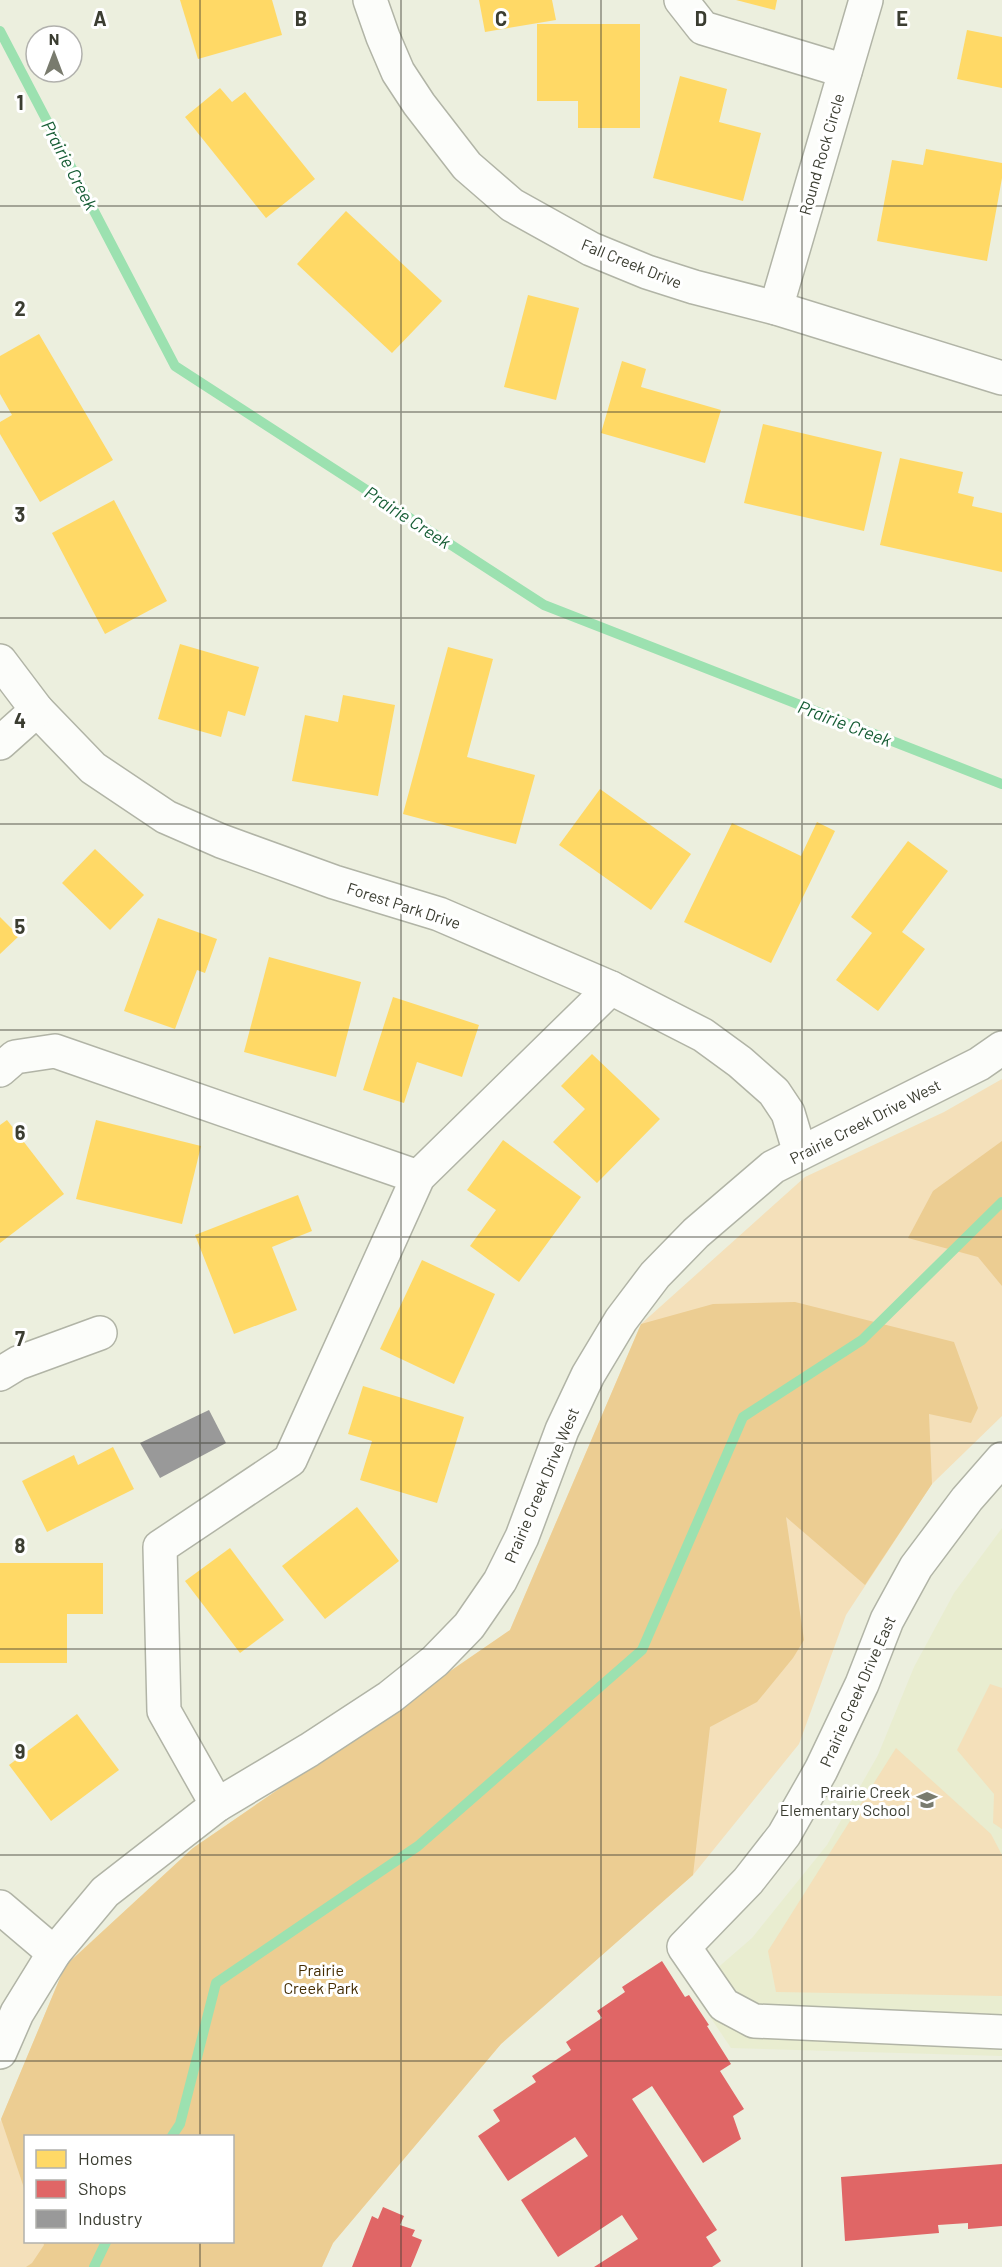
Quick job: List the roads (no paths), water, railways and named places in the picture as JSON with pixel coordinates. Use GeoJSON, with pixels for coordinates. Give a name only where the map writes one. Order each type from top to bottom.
{"type":"FeatureCollection","features":[{"type":"Feature","properties":{"kind":"street","name":"Fall Creek Drive"},"geometry":{"type":"LineString","coordinates":[[370,0],[398,72],[418,104],[467,166],[512,205],[591,249],[647,272],[694,287],[776,308],[1002,378]]}},
{"type":"Feature","properties":{"kind":"street"},"geometry":{"type":"LineString","coordinates":[[681,0],[702,28],[846,71]]}},
{"type":"Feature","properties":{"kind":"street","name":"Round Rock Circle"},"geometry":{"type":"LineString","coordinates":[[776,308],[866,0]]}},
{"type":"Feature","properties":{"kind":"street","name":"Forest Park Drive"},"geometry":{"type":"LineString","coordinates":[[0,661],[37,710],[93,768],[166,817],[221,841],[334,882],[440,914],[610,988],[704,1035],[774,1092],[788,1113],[800,1153]]}},
{"type":"Feature","properties":{"kind":"street"},"geometry":{"type":"LineString","coordinates":[[0,743],[37,710]]}},
{"type":"Feature","properties":{"kind":"street"},"geometry":{"type":"LineString","coordinates":[[217,1805],[164,1712],[160,1547],[290,1460],[418,1177],[610,988]]}},
{"type":"Feature","properties":{"kind":"street","name":"Prairie Creek Drive West"},"geometry":{"type":"LineString","coordinates":[[0,2052],[17,2013],[54,1953],[105,1892],[217,1805],[309,1750],[390,1697],[435,1661],[469,1626],[500,1581],[522,1537],[562,1430],[588,1375],[621,1320],[655,1275],[696,1233],[773,1167],[979,1064],[1002,1048]]}},
{"type":"Feature","properties":{"kind":"street"},"geometry":{"type":"LineString","coordinates":[[0,1070],[15,1057],[55,1051],[418,1177]]}},
{"type":"Feature","properties":{"kind":"street"},"geometry":{"type":"LineString","coordinates":[[0,1374],[18,1363],[100,1333]]}},
{"type":"Feature","properties":{"kind":"street","name":"Prairie Creek Drive East"},"geometry":{"type":"LineString","coordinates":[[1002,1459],[966,1499],[916,1567],[887,1620],[862,1684],[821,1770],[784,1835],[748,1881],[684,1947],[724,2006],[754,2021],[1002,2032]]}},
{"type":"Feature","properties":{"kind":"street"},"geometry":{"type":"LineString","coordinates":[[0,1907],[54,1953]]}},
{"type":"Feature","properties":{"kind":"waterway","name":"Prairie Creek"},"geometry":{"type":"LineString","coordinates":[[0,31],[175,366],[544,605],[1002,784]]}},
{"type":"Feature","properties":{"kind":"waterway"},"geometry":{"type":"LineString","coordinates":[[173,2135],[180,2124],[216,1983],[418,1846],[642,1650],[743,1417],[862,1340],[1002,1202]]}},
{"type":"Feature","properties":{"kind":"waterway"},"geometry":{"type":"LineString","coordinates":[[94,2267],[106,2243]]}},
{"type":"Feature","properties":{"kind":"place","name":"Prairie Creek Elementary School"},"geometry":{"type":"Point","coordinates":[927,1800]}},
{"type":"Feature","properties":{"kind":"park label","name":"Prairie Creek Park"},"geometry":{"type":"Point","coordinates":[321,1978]}}]}
